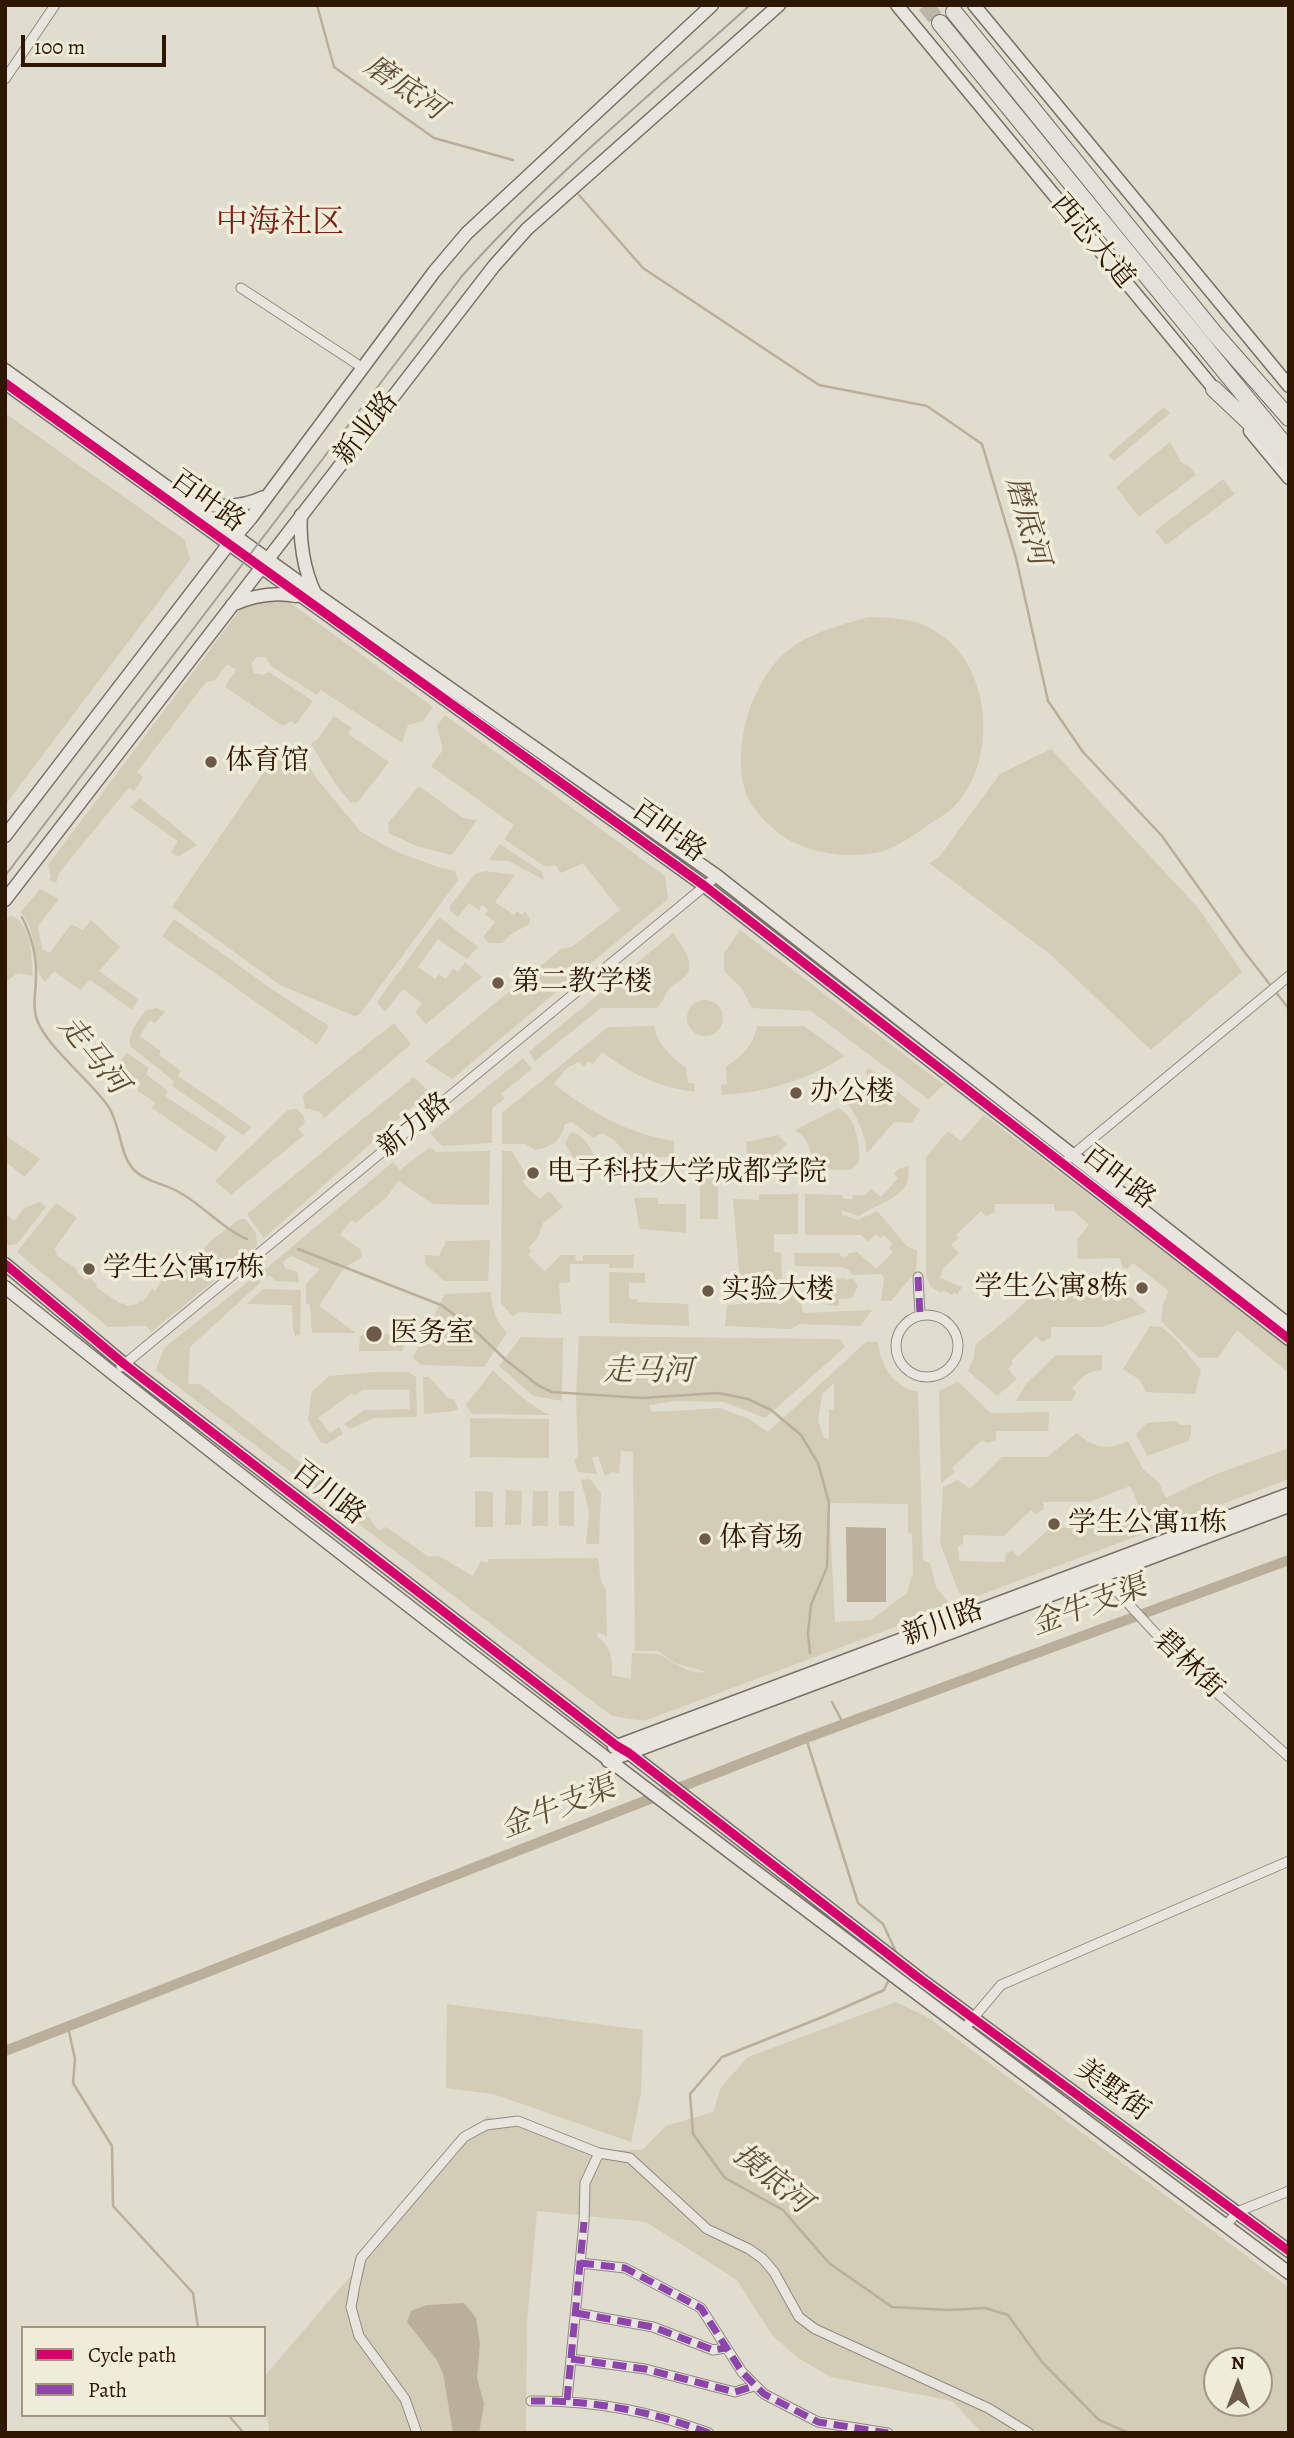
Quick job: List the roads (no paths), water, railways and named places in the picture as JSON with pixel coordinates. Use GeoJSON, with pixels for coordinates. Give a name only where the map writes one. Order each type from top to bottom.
{"type":"FeatureCollection","features":[{"type":"Feature","properties":{"kind":"highway","name":"西芯大道"},"geometry":{"type":"LineString","coordinates":[[954,12],[1215,334],[1289,418]]}},
{"type":"Feature","properties":{"kind":"highway","name":"西芯大道"},"geometry":{"type":"LineString","coordinates":[[940,23],[1289,450]]}},
{"type":"Feature","properties":{"kind":"highway"},"geometry":{"type":"LineString","coordinates":[[1214,389],[1269,441],[1289,465]]}},
{"type":"Feature","properties":{"kind":"street"},"geometry":{"type":"LineString","coordinates":[[5,79],[55,5]]}},
{"type":"Feature","properties":{"kind":"street","name":"新业路"},"geometry":{"type":"LineString","coordinates":[[5,836],[267,496],[434,272],[467,233],[712,5]]}},
{"type":"Feature","properties":{"kind":"street","name":"新业路"},"geometry":{"type":"LineString","coordinates":[[5,900],[462,305],[527,229],[779,5]]}},
{"type":"Feature","properties":{"kind":"street","name":"西芯大道"},"geometry":{"type":"LineString","coordinates":[[897,5],[1289,478]]}},
{"type":"Feature","properties":{"kind":"street"},"geometry":{"type":"LineString","coordinates":[[912,24],[915,5]]}},
{"type":"Feature","properties":{"kind":"street","name":"西芯大道"},"geometry":{"type":"LineString","coordinates":[[974,5],[1289,386]]}},
{"type":"Feature","properties":{"kind":"street"},"geometry":{"type":"LineString","coordinates":[[241,288],[363,368]]}},
{"type":"Feature","properties":{"kind":"street","name":"百叶路"},"geometry":{"type":"LineString","coordinates":[[5,370],[187,501],[231,540]]}},
{"type":"Feature","properties":{"kind":"street","name":"百叶路"},"geometry":{"type":"LineString","coordinates":[[5,383],[264,564],[315,593],[717,876],[1289,1339]]}},
{"type":"Feature","properties":{"kind":"street"},"geometry":{"type":"LineString","coordinates":[[187,501],[211,506],[229,506],[251,503],[267,496]]}},
{"type":"Feature","properties":{"kind":"street"},"geometry":{"type":"LineString","coordinates":[[302,514],[300,525],[308,579],[315,593]]}},
{"type":"Feature","properties":{"kind":"street","name":"百叶路"},"geometry":{"type":"LineString","coordinates":[[264,564],[299,596],[706,887],[1289,1325]]}},
{"type":"Feature","properties":{"kind":"street"},"geometry":{"type":"LineString","coordinates":[[232,605],[262,596],[299,596]]}},
{"type":"Feature","properties":{"kind":"street","name":"新力路"},"geometry":{"type":"LineString","coordinates":[[113,1374],[717,876]]}},
{"type":"Feature","properties":{"kind":"street"},"geometry":{"type":"LineString","coordinates":[[1068,1160],[1289,976]]}},
{"type":"Feature","properties":{"kind":"street","name":"百川路"},"geometry":{"type":"LineString","coordinates":[[5,1264],[124,1364],[692,1803]]}},
{"type":"Feature","properties":{"kind":"street"},"geometry":{"type":"LineString","coordinates":[[918,1278],[920,1315]]}},
{"type":"Feature","properties":{"kind":"street","name":"百川路"},"geometry":{"type":"LineString","coordinates":[[5,1287],[673,1811]]}},
{"type":"Feature","properties":{"kind":"street"},"geometry":{"type":"LineString","coordinates":[[920,1315],[937,1316],[946,1321],[957,1338],[956,1359],[941,1374],[931,1377],[921,1377],[903,1367],[895,1348],[900,1328],[920,1315]]}},
{"type":"Feature","properties":{"kind":"street","name":"新川路"},"geometry":{"type":"LineString","coordinates":[[603,1757],[629,1753],[1099,1571],[1289,1494]]}},
{"type":"Feature","properties":{"kind":"street","name":"新川路"},"geometry":{"type":"LineString","coordinates":[[603,1757],[617,1746],[1099,1571],[1289,1506]]}},
{"type":"Feature","properties":{"kind":"street","name":"碧林街"},"geometry":{"type":"LineString","coordinates":[[1099,1571],[1182,1662],[1289,1757]]}},
{"type":"Feature","properties":{"kind":"street","name":"美墅街"},"geometry":{"type":"LineString","coordinates":[[692,1803],[907,1969],[1289,2251]]}},
{"type":"Feature","properties":{"kind":"street","name":"美墅街"},"geometry":{"type":"LineString","coordinates":[[673,1811],[1289,2273]]}},
{"type":"Feature","properties":{"kind":"street"},"geometry":{"type":"LineString","coordinates":[[964,2029],[1001,1985],[1289,1861]]}},
{"type":"Feature","properties":{"kind":"street"},"geometry":{"type":"LineString","coordinates":[[417,2433],[405,2399],[359,2336],[351,2308],[361,2258],[464,2137],[486,2125],[518,2121],[598,2153],[630,2158],[707,2229],[749,2249],[762,2259],[774,2272],[799,2317],[815,2329],[988,2409],[1029,2433]]}},
{"type":"Feature","properties":{"kind":"street"},"geometry":{"type":"LineString","coordinates":[[567,2400],[585,2183],[598,2153]]}},
{"type":"Feature","properties":{"kind":"street"},"geometry":{"type":"LineString","coordinates":[[1226,2226],[1237,2212],[1289,2191]]}},
{"type":"Feature","properties":{"kind":"street"},"geometry":{"type":"LineString","coordinates":[[580,2263],[625,2268],[701,2308],[726,2348],[754,2386],[764,2394],[839,2430],[888,2433]]}},
{"type":"Feature","properties":{"kind":"street"},"geometry":{"type":"LineString","coordinates":[[576,2313],[653,2327],[713,2350],[726,2348]]}},
{"type":"Feature","properties":{"kind":"street"},"geometry":{"type":"LineString","coordinates":[[571,2359],[645,2369],[735,2392],[754,2386]]}},
{"type":"Feature","properties":{"kind":"street"},"geometry":{"type":"LineString","coordinates":[[531,2401],[567,2400],[631,2408],[709,2433]]}},
{"type":"Feature","properties":{"kind":"waterway","name":"磨底河"},"geometry":{"type":"LineString","coordinates":[[317,5],[334,67],[434,138],[513,160]]}},
{"type":"Feature","properties":{"kind":"waterway","name":"磨底河"},"geometry":{"type":"LineString","coordinates":[[579,195],[643,268],[819,385],[927,406],[982,444],[1016,558],[1048,701],[1083,752],[1162,836],[1243,950],[1289,1009]]}},
{"type":"Feature","properties":{"kind":"waterway","name":"走马河"},"geometry":{"type":"LineString","coordinates":[[22,917],[35,954],[34,1005],[37,1020],[59,1052],[108,1106],[129,1163],[139,1174],[186,1196],[229,1229],[247,1239]]}},
{"type":"Feature","properties":{"kind":"waterway","name":"走马河"},"geometry":{"type":"LineString","coordinates":[[298,1249],[441,1305],[470,1326],[507,1361],[539,1386],[552,1392],[642,1398],[718,1393],[748,1399],[771,1410],[801,1435],[818,1463],[829,1503],[827,1567],[811,1605],[808,1633],[810,1653]]}},
{"type":"Feature","properties":{"kind":"waterway","name":"金牛支渠"},"geometry":{"type":"LineString","coordinates":[[5,2051],[806,1738],[1289,1560]]}},
{"type":"Feature","properties":{"kind":"waterway","name":"走马河"},"geometry":{"type":"LineString","coordinates":[[832,1702],[844,1725]]}},
{"type":"Feature","properties":{"kind":"waterway","name":"摸底河"},"geometry":{"type":"LineString","coordinates":[[806,1738],[858,1903],[883,1924],[897,1954]]}},
{"type":"Feature","properties":{"kind":"waterway","name":"摸底河"},"geometry":{"type":"LineString","coordinates":[[889,1979],[884,1990],[722,2057],[690,2094],[693,2134],[725,2178],[783,2210],[829,2263],[892,2307],[949,2310],[985,2308],[1008,2315],[1042,2362],[1099,2420],[1129,2433]]}},
{"type":"Feature","properties":{"kind":"waterway"},"geometry":{"type":"LineString","coordinates":[[68,2027],[75,2059],[73,2083],[112,2146],[113,2206],[193,2293],[198,2326]]}},
{"type":"Feature","properties":{"kind":"waterway"},"geometry":{"type":"LineString","coordinates":[[230,2417],[244,2433]]}},
{"type":"Feature","properties":{"kind":"tunnel"},"geometry":{"type":"LineString","coordinates":[[925,5],[940,23]]}},
{"type":"Feature","properties":{"kind":"tram line"},"geometry":{"type":"LineString","coordinates":[[5,876],[462,276],[566,170],[750,5]]}},
{"type":"Feature","properties":{"kind":"place","name":"体育馆"},"geometry":{"type":"Point","coordinates":[211,762]}},
{"type":"Feature","properties":{"kind":"place","name":"第二教学楼"},"geometry":{"type":"Point","coordinates":[498,983]}},
{"type":"Feature","properties":{"kind":"place","name":"办公楼"},"geometry":{"type":"Point","coordinates":[796,1093]}},
{"type":"Feature","properties":{"kind":"place","name":"电子科技大学成都学院"},"geometry":{"type":"Point","coordinates":[533,1173]}},
{"type":"Feature","properties":{"kind":"place","name":"学生公寓17栋"},"geometry":{"type":"Point","coordinates":[89,1269]}},
{"type":"Feature","properties":{"kind":"place","name":"学生公寓8栋"},"geometry":{"type":"Point","coordinates":[1142,1288]}},
{"type":"Feature","properties":{"kind":"place","name":"实验大楼"},"geometry":{"type":"Point","coordinates":[708,1291]}},
{"type":"Feature","properties":{"kind":"place","name":"医务室"},"geometry":{"type":"Point","coordinates":[374,1334]}},
{"type":"Feature","properties":{"kind":"place","name":"学生公寓11栋"},"geometry":{"type":"Point","coordinates":[1054,1524]}},
{"type":"Feature","properties":{"kind":"place","name":"体育场"},"geometry":{"type":"Point","coordinates":[705,1539]}},
{"type":"Feature","properties":{"kind":"district","name":"中海社区"},"geometry":{"type":"Point","coordinates":[280,224]}}]}
